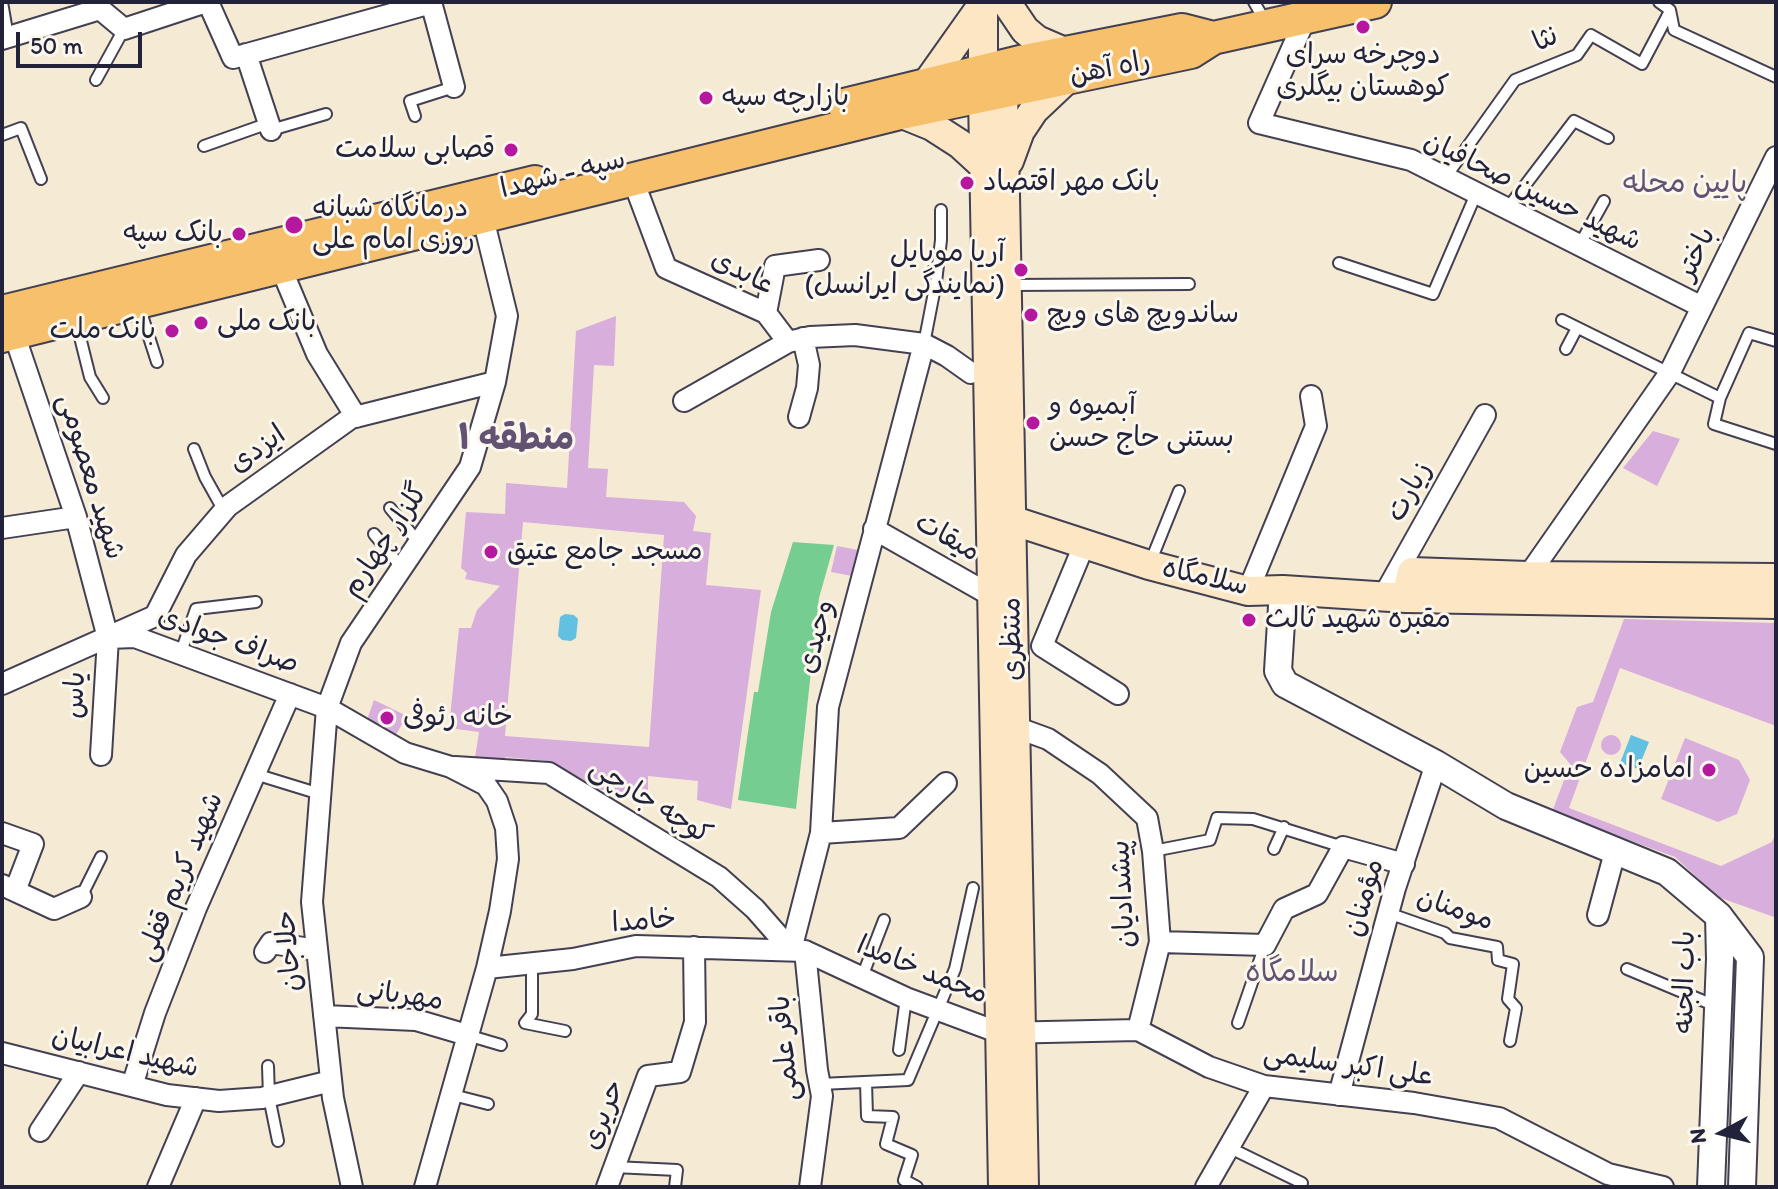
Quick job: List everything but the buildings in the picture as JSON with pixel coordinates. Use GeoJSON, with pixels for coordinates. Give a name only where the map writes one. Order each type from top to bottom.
{"type":"FeatureCollection","features":[{"type":"Feature","properties":{"kind":"main road","name":"راه آهن"},"geometry":{"type":"LineString","coordinates":[[993,81],[1068,65],[1182,30],[1213,38],[1262,14],[1306,17],[1375,2]]}},
{"type":"Feature","properties":{"kind":"main road"},"geometry":{"type":"LineString","coordinates":[[900,113],[932,126],[995,172],[1034,110],[1068,65],[993,3],[927,83]]}},
{"type":"Feature","properties":{"kind":"main road","name":"منتظری"},"geometry":{"type":"LineString","coordinates":[[993,3],[992,596],[1005,727]]}},
{"type":"Feature","properties":{"kind":"main road","name":"سپه - شهدا"},"geometry":{"type":"LineString","coordinates":[[6,327],[927,83],[993,81]]}},
{"type":"Feature","properties":{"kind":"main road","name":"سپه - شهدا"},"geometry":{"type":"LineString","coordinates":[[6,327],[75,319],[138,304],[900,113],[993,81]]}},
{"type":"Feature","properties":{"kind":"main road","name":"منتظری"},"geometry":{"type":"LineString","coordinates":[[995,172],[1007,285],[1011,520],[1005,727],[1010,1033],[1003,1187]]}},
{"type":"Feature","properties":{"kind":"main road","name":"سلامگاه"},"geometry":{"type":"LineString","coordinates":[[1011,520],[1149,565],[1248,591],[1283,590],[1395,598]]}},
{"type":"Feature","properties":{"kind":"main road"},"geometry":{"type":"LineString","coordinates":[[1395,598],[1412,572],[1527,587],[1776,604]]}},
{"type":"Feature","properties":{"kind":"main road"},"geometry":{"type":"LineString","coordinates":[[1527,587],[1776,578]]}},
{"type":"Feature","properties":{"kind":"main road","name":"منتظری"},"geometry":{"type":"LineString","coordinates":[[1010,1033],[1024,1187]]}},
{"type":"Feature","properties":{"kind":"street"},"geometry":{"type":"LineString","coordinates":[[5,38],[100,9],[124,29],[207,2],[233,58],[431,3],[454,87]]}},
{"type":"Feature","properties":{"kind":"street","name":"شهید حسین صحافیان"},"geometry":{"type":"LineString","coordinates":[[1306,17],[1259,123],[1411,160],[1702,307]]}},
{"type":"Feature","properties":{"kind":"street"},"geometry":{"type":"LineString","coordinates":[[246,54],[270,127]]}},
{"type":"Feature","properties":{"kind":"street","name":"باختر"},"geometry":{"type":"LineString","coordinates":[[1527,587],[1669,374],[1776,157]]}},
{"type":"Feature","properties":{"kind":"street","name":"عابدی"},"geometry":{"type":"LineString","coordinates":[[633,180],[666,268],[766,313],[796,340]]}},
{"type":"Feature","properties":{"kind":"street","name":"گلزار چهارم"},"geometry":{"type":"LineString","coordinates":[[327,708],[351,643],[470,467],[495,382],[507,316],[483,218]]}},
{"type":"Feature","properties":{"kind":"street"},"geometry":{"type":"LineString","coordinates":[[766,313],[775,266],[819,260]]}},
{"type":"Feature","properties":{"kind":"street"},"geometry":{"type":"LineString","coordinates":[[281,268],[317,354],[356,417]]}},
{"type":"Feature","properties":{"kind":"street","name":"شهید معصومی"},"geometry":{"type":"LineString","coordinates":[[6,327],[76,517],[108,638]]}},
{"type":"Feature","properties":{"kind":"street"},"geometry":{"type":"LineString","coordinates":[[684,401],[796,340],[855,335],[924,344],[971,373]]}},
{"type":"Feature","properties":{"kind":"street"},"geometry":{"type":"LineString","coordinates":[[796,340],[809,365],[799,417]]}},
{"type":"Feature","properties":{"kind":"street","name":"وحیدی"},"geometry":{"type":"LineString","coordinates":[[798,950],[821,833],[828,707],[924,344]]}},
{"type":"Feature","properties":{"kind":"street","name":"ایزدی"},"geometry":{"type":"LineString","coordinates":[[2,684],[155,616],[186,555],[224,511],[356,417],[495,382]]}},
{"type":"Feature","properties":{"kind":"street"},"geometry":{"type":"LineString","coordinates":[[1248,591],[1316,426],[1311,396]]}},
{"type":"Feature","properties":{"kind":"street","name":"زیارت"},"geometry":{"type":"LineString","coordinates":[[1395,598],[1485,415]]}},
{"type":"Feature","properties":{"kind":"street"},"geometry":{"type":"LineString","coordinates":[[2,528],[76,517]]}},
{"type":"Feature","properties":{"kind":"street","name":"میقات"},"geometry":{"type":"LineString","coordinates":[[874,529],[992,596]]}},
{"type":"Feature","properties":{"kind":"street"},"geometry":{"type":"LineString","coordinates":[[1084,545],[1042,646],[1118,694]]}},
{"type":"Feature","properties":{"kind":"street"},"geometry":{"type":"LineString","coordinates":[[1283,590],[1278,671],[1285,684],[1436,764],[1506,806],[1667,872],[1719,916]]}},
{"type":"Feature","properties":{"kind":"street","name":"صراف جوادی"},"geometry":{"type":"LineString","coordinates":[[108,638],[135,637],[181,652],[327,708],[405,753],[451,767]]}},
{"type":"Feature","properties":{"kind":"street","name":"یاس"},"geometry":{"type":"LineString","coordinates":[[101,755],[108,638]]}},
{"type":"Feature","properties":{"kind":"street","name":"شهید کریم قفلی"},"geometry":{"type":"LineString","coordinates":[[132,1086],[155,1013],[191,920],[290,694]]}},
{"type":"Feature","properties":{"kind":"street","name":"حلاجان"},"geometry":{"type":"LineString","coordinates":[[327,708],[312,902],[324,952],[324,1016],[331,1081],[352,1187]]}},
{"type":"Feature","properties":{"kind":"street","name":"پیشدادیان"},"geometry":{"type":"LineString","coordinates":[[1005,727],[1048,739],[1100,774],[1147,818],[1153,851],[1160,942],[1138,1030]]}},
{"type":"Feature","properties":{"kind":"street","name":"مؤمنان"},"geometry":{"type":"LineString","coordinates":[[1339,1095],[1388,913],[1436,764]]}},
{"type":"Feature","properties":{"kind":"street"},"geometry":{"type":"LineString","coordinates":[[425,1187],[487,968],[508,859],[506,828],[497,801],[486,785],[451,767]]}},
{"type":"Feature","properties":{"kind":"street","name":"کوچه جارچی"},"geometry":{"type":"LineString","coordinates":[[451,767],[549,773],[719,877],[798,950]]}},
{"type":"Feature","properties":{"kind":"street"},"geometry":{"type":"LineString","coordinates":[[821,833],[899,828],[946,783]]}},
{"type":"Feature","properties":{"kind":"street"},"geometry":{"type":"LineString","coordinates":[[2,833],[33,844],[9,888],[54,909],[81,897]]}},
{"type":"Feature","properties":{"kind":"street"},"geometry":{"type":"LineString","coordinates":[[1160,942],[1265,945],[1284,909],[1317,894],[1343,847],[1404,864]]}},
{"type":"Feature","properties":{"kind":"street"},"geometry":{"type":"LineString","coordinates":[[1598,915],[1615,852]]}},
{"type":"Feature","properties":{"kind":"street","name":"باب الجنه"},"geometry":{"type":"LineString","coordinates":[[1711,1187],[1719,916]]}},
{"type":"Feature","properties":{"kind":"street","name":"باب الجنه"},"geometry":{"type":"LineString","coordinates":[[1719,916],[1750,957],[1742,1187]]}},
{"type":"Feature","properties":{"kind":"street"},"geometry":{"type":"LineString","coordinates":[[265,952],[271,943],[324,952]]}},
{"type":"Feature","properties":{"kind":"street","name":"خامدا"},"geometry":{"type":"LineString","coordinates":[[487,968],[573,959],[636,946],[798,950]]}},
{"type":"Feature","properties":{"kind":"street","name":"حریری"},"geometry":{"type":"LineString","coordinates":[[607,1187],[648,1076],[680,1072],[695,1022],[694,947]]}},
{"type":"Feature","properties":{"kind":"street","name":"محمد خامدا"},"geometry":{"type":"LineString","coordinates":[[798,950],[906,998],[1010,1033]]}},
{"type":"Feature","properties":{"kind":"street","name":"باقر علمی"},"geometry":{"type":"LineString","coordinates":[[798,950],[822,1096],[810,1187]]}},
{"type":"Feature","properties":{"kind":"street","name":"مهربانی"},"geometry":{"type":"LineString","coordinates":[[324,1016],[416,1020],[467,1035]]}},
{"type":"Feature","properties":{"kind":"street","name":"علی اکبر سلیمی"},"geometry":{"type":"LineString","coordinates":[[1010,1033],[1138,1030],[1209,1067],[1264,1086],[1414,1103],[1499,1118],[1621,1182],[1663,1187]]}},
{"type":"Feature","properties":{"kind":"street","name":"شهید اعرابیان"},"geometry":{"type":"LineString","coordinates":[[2,1053],[167,1095],[219,1101],[269,1097],[331,1081]]}},
{"type":"Feature","properties":{"kind":"street"},"geometry":{"type":"LineString","coordinates":[[40,1131],[79,1072]]}},
{"type":"Feature","properties":{"kind":"street"},"geometry":{"type":"LineString","coordinates":[[1206,1187],[1264,1086]]}},
{"type":"Feature","properties":{"kind":"street"},"geometry":{"type":"LineString","coordinates":[[158,1187],[196,1098]]}},
{"type":"Feature","properties":{"kind":"lane"},"geometry":{"type":"LineString","coordinates":[[2,2],[5,38]]}},
{"type":"Feature","properties":{"kind":"lane"},"geometry":{"type":"LineString","coordinates":[[1659,2],[1670,11],[1674,30],[1776,77]]}},
{"type":"Feature","properties":{"kind":"lane","name":"نثا"},"geometry":{"type":"LineString","coordinates":[[1445,178],[1515,80],[1577,55],[1591,35],[1642,64],[1670,11]]}},
{"type":"Feature","properties":{"kind":"lane"},"geometry":{"type":"LineString","coordinates":[[96,80],[124,29]]}},
{"type":"Feature","properties":{"kind":"lane"},"geometry":{"type":"LineString","coordinates":[[415,116],[410,101],[454,87]]}},
{"type":"Feature","properties":{"kind":"lane"},"geometry":{"type":"LineString","coordinates":[[204,146],[326,114]]}},
{"type":"Feature","properties":{"kind":"lane"},"geometry":{"type":"LineString","coordinates":[[1507,209],[1574,121],[1608,138]]}},
{"type":"Feature","properties":{"kind":"lane"},"geometry":{"type":"LineString","coordinates":[[2,135],[21,128],[41,179]]}},
{"type":"Feature","properties":{"kind":"lane"},"geometry":{"type":"LineString","coordinates":[[1339,263],[1433,294],[1476,194]]}},
{"type":"Feature","properties":{"kind":"lane"},"geometry":{"type":"LineString","coordinates":[[1579,246],[1604,201]]}},
{"type":"Feature","properties":{"kind":"lane"},"geometry":{"type":"LineString","coordinates":[[924,344],[936,282],[941,210]]}},
{"type":"Feature","properties":{"kind":"lane"},"geometry":{"type":"LineString","coordinates":[[1007,285],[1189,284]]}},
{"type":"Feature","properties":{"kind":"lane"},"geometry":{"type":"LineString","coordinates":[[138,304],[157,362]]}},
{"type":"Feature","properties":{"kind":"lane"},"geometry":{"type":"LineString","coordinates":[[75,319],[90,377],[103,398]]}},
{"type":"Feature","properties":{"kind":"lane"},"geometry":{"type":"LineString","coordinates":[[1562,320],[1720,398]]}},
{"type":"Feature","properties":{"kind":"lane"},"geometry":{"type":"LineString","coordinates":[[1566,349],[1577,328]]}},
{"type":"Feature","properties":{"kind":"lane"},"geometry":{"type":"LineString","coordinates":[[1776,341],[1749,333],[1720,398],[1714,424],[1776,444]]}},
{"type":"Feature","properties":{"kind":"lane"},"geometry":{"type":"LineString","coordinates":[[194,449],[224,511]]}},
{"type":"Feature","properties":{"kind":"lane"},"geometry":{"type":"LineString","coordinates":[[1149,565],[1179,491]]}},
{"type":"Feature","properties":{"kind":"lane"},"geometry":{"type":"LineString","coordinates":[[390,508],[419,543]]}},
{"type":"Feature","properties":{"kind":"lane"},"geometry":{"type":"LineString","coordinates":[[374,534],[402,568]]}},
{"type":"Feature","properties":{"kind":"lane"},"geometry":{"type":"LineString","coordinates":[[181,652],[196,609],[256,602]]}},
{"type":"Feature","properties":{"kind":"lane"},"geometry":{"type":"LineString","coordinates":[[255,774],[320,794]]}},
{"type":"Feature","properties":{"kind":"lane"},"geometry":{"type":"LineString","coordinates":[[1153,851],[1210,840],[1217,818],[1253,819],[1343,847]]}},
{"type":"Feature","properties":{"kind":"lane"},"geometry":{"type":"LineString","coordinates":[[1274,849],[1284,827]]}},
{"type":"Feature","properties":{"kind":"lane"},"geometry":{"type":"LineString","coordinates":[[81,897],[101,857]]}},
{"type":"Feature","properties":{"kind":"lane"},"geometry":{"type":"LineString","coordinates":[[820,1084],[908,1080],[955,969],[973,888]]}},
{"type":"Feature","properties":{"kind":"lane","name":"مومنان"},"geometry":{"type":"LineString","coordinates":[[1388,913],[1445,933],[1450,938],[1497,947],[1498,960],[1513,964],[1508,999],[1516,1008],[1510,1041]]}},
{"type":"Feature","properties":{"kind":"lane"},"geometry":{"type":"LineString","coordinates":[[862,977],[884,920]]}},
{"type":"Feature","properties":{"kind":"lane"},"geometry":{"type":"LineString","coordinates":[[1238,1023],[1265,945]]}},
{"type":"Feature","properties":{"kind":"lane"},"geometry":{"type":"LineString","coordinates":[[532,964],[532,1014],[525,1023],[565,1031]]}},
{"type":"Feature","properties":{"kind":"lane"},"geometry":{"type":"LineString","coordinates":[[1627,969],[1718,1007]]}},
{"type":"Feature","properties":{"kind":"lane"},"geometry":{"type":"LineString","coordinates":[[899,1050],[906,998]]}},
{"type":"Feature","properties":{"kind":"lane"},"geometry":{"type":"LineString","coordinates":[[467,1035],[501,1045]]}},
{"type":"Feature","properties":{"kind":"lane"},"geometry":{"type":"LineString","coordinates":[[268,1066],[269,1097],[278,1141]]}},
{"type":"Feature","properties":{"kind":"lane"},"geometry":{"type":"LineString","coordinates":[[866,1082],[867,1116],[893,1117],[886,1144],[912,1155],[904,1180],[917,1187]]}},
{"type":"Feature","properties":{"kind":"lane"},"geometry":{"type":"LineString","coordinates":[[449,1094],[488,1104]]}},
{"type":"Feature","properties":{"kind":"lane"},"geometry":{"type":"LineString","coordinates":[[1228,1147],[1302,1183],[1299,1187]]}},
{"type":"Feature","properties":{"kind":"lane"},"geometry":{"type":"LineString","coordinates":[[614,1167],[677,1170],[675,1187]]}},
{"type":"Feature","properties":{"kind":"green space"},"geometry":{"type":"Polygon","coordinates":[[[793,542],[834,545],[819,598],[796,809],[738,800],[754,692],[758,692],[771,612],[793,542]]]}},
{"type":"Feature","properties":{"kind":"water"},"geometry":{"type":"Polygon","coordinates":[[[565,614],[578,619],[576,638],[571,641],[558,636],[560,617],[565,614]]]}},
{"type":"Feature","properties":{"kind":"water"},"geometry":{"type":"Polygon","coordinates":[[[1631,735],[1649,742],[1638,769],[1620,763],[1631,735]]]}},
{"type":"Feature","properties":{"kind":"place","name":"دوچرخه سرای کوهستان بیگلری"},"geometry":{"type":"Point","coordinates":[1363,27]}},
{"type":"Feature","properties":{"kind":"place","name":"بازارچه سپه"},"geometry":{"type":"Point","coordinates":[706,98]}},
{"type":"Feature","properties":{"kind":"place","name":"قصابی سلامت"},"geometry":{"type":"Point","coordinates":[511,150]}},
{"type":"Feature","properties":{"kind":"place","name":"بانک مهر اقتصاد"},"geometry":{"type":"Point","coordinates":[967,183]}},
{"type":"Feature","properties":{"kind":"place","name":"درمانگاه شبانه روزی امام علی"},"geometry":{"type":"Point","coordinates":[294,225]}},
{"type":"Feature","properties":{"kind":"place","name":"بانک سپه"},"geometry":{"type":"Point","coordinates":[239,234]}},
{"type":"Feature","properties":{"kind":"place","name":"آریا موبایل (نمایندگی ایرانسل)"},"geometry":{"type":"Point","coordinates":[1021,270]}},
{"type":"Feature","properties":{"kind":"place","name":"ساندویچ های ویچ"},"geometry":{"type":"Point","coordinates":[1031,315]}},
{"type":"Feature","properties":{"kind":"place","name":"بانک ملی"},"geometry":{"type":"Point","coordinates":[201,323]}},
{"type":"Feature","properties":{"kind":"place","name":"بانک ملت"},"geometry":{"type":"Point","coordinates":[172,331]}},
{"type":"Feature","properties":{"kind":"place","name":"آبمیوه و بستنی حاج حسن"},"geometry":{"type":"Point","coordinates":[1033,423]}},
{"type":"Feature","properties":{"kind":"place","name":"مسجد جامع عتیق"},"geometry":{"type":"Point","coordinates":[491,552]}},
{"type":"Feature","properties":{"kind":"place","name":"مقبره شهید ثالث"},"geometry":{"type":"Point","coordinates":[1249,620]}},
{"type":"Feature","properties":{"kind":"place","name":"خانه رئوفی"},"geometry":{"type":"Point","coordinates":[387,718]}},
{"type":"Feature","properties":{"kind":"place","name":"امامزاده حسین"},"geometry":{"type":"Point","coordinates":[1709,770]}},
{"type":"Feature","properties":{"kind":"district","name":"پایین محله"},"geometry":{"type":"Point","coordinates":[1685,184]}},
{"type":"Feature","properties":{"kind":"district","name":"منطقه ۱"},"geometry":{"type":"Point","coordinates":[516,440]}},
{"type":"Feature","properties":{"kind":"district","name":"سلامگاه"},"geometry":{"type":"Point","coordinates":[1292,973]}}]}
